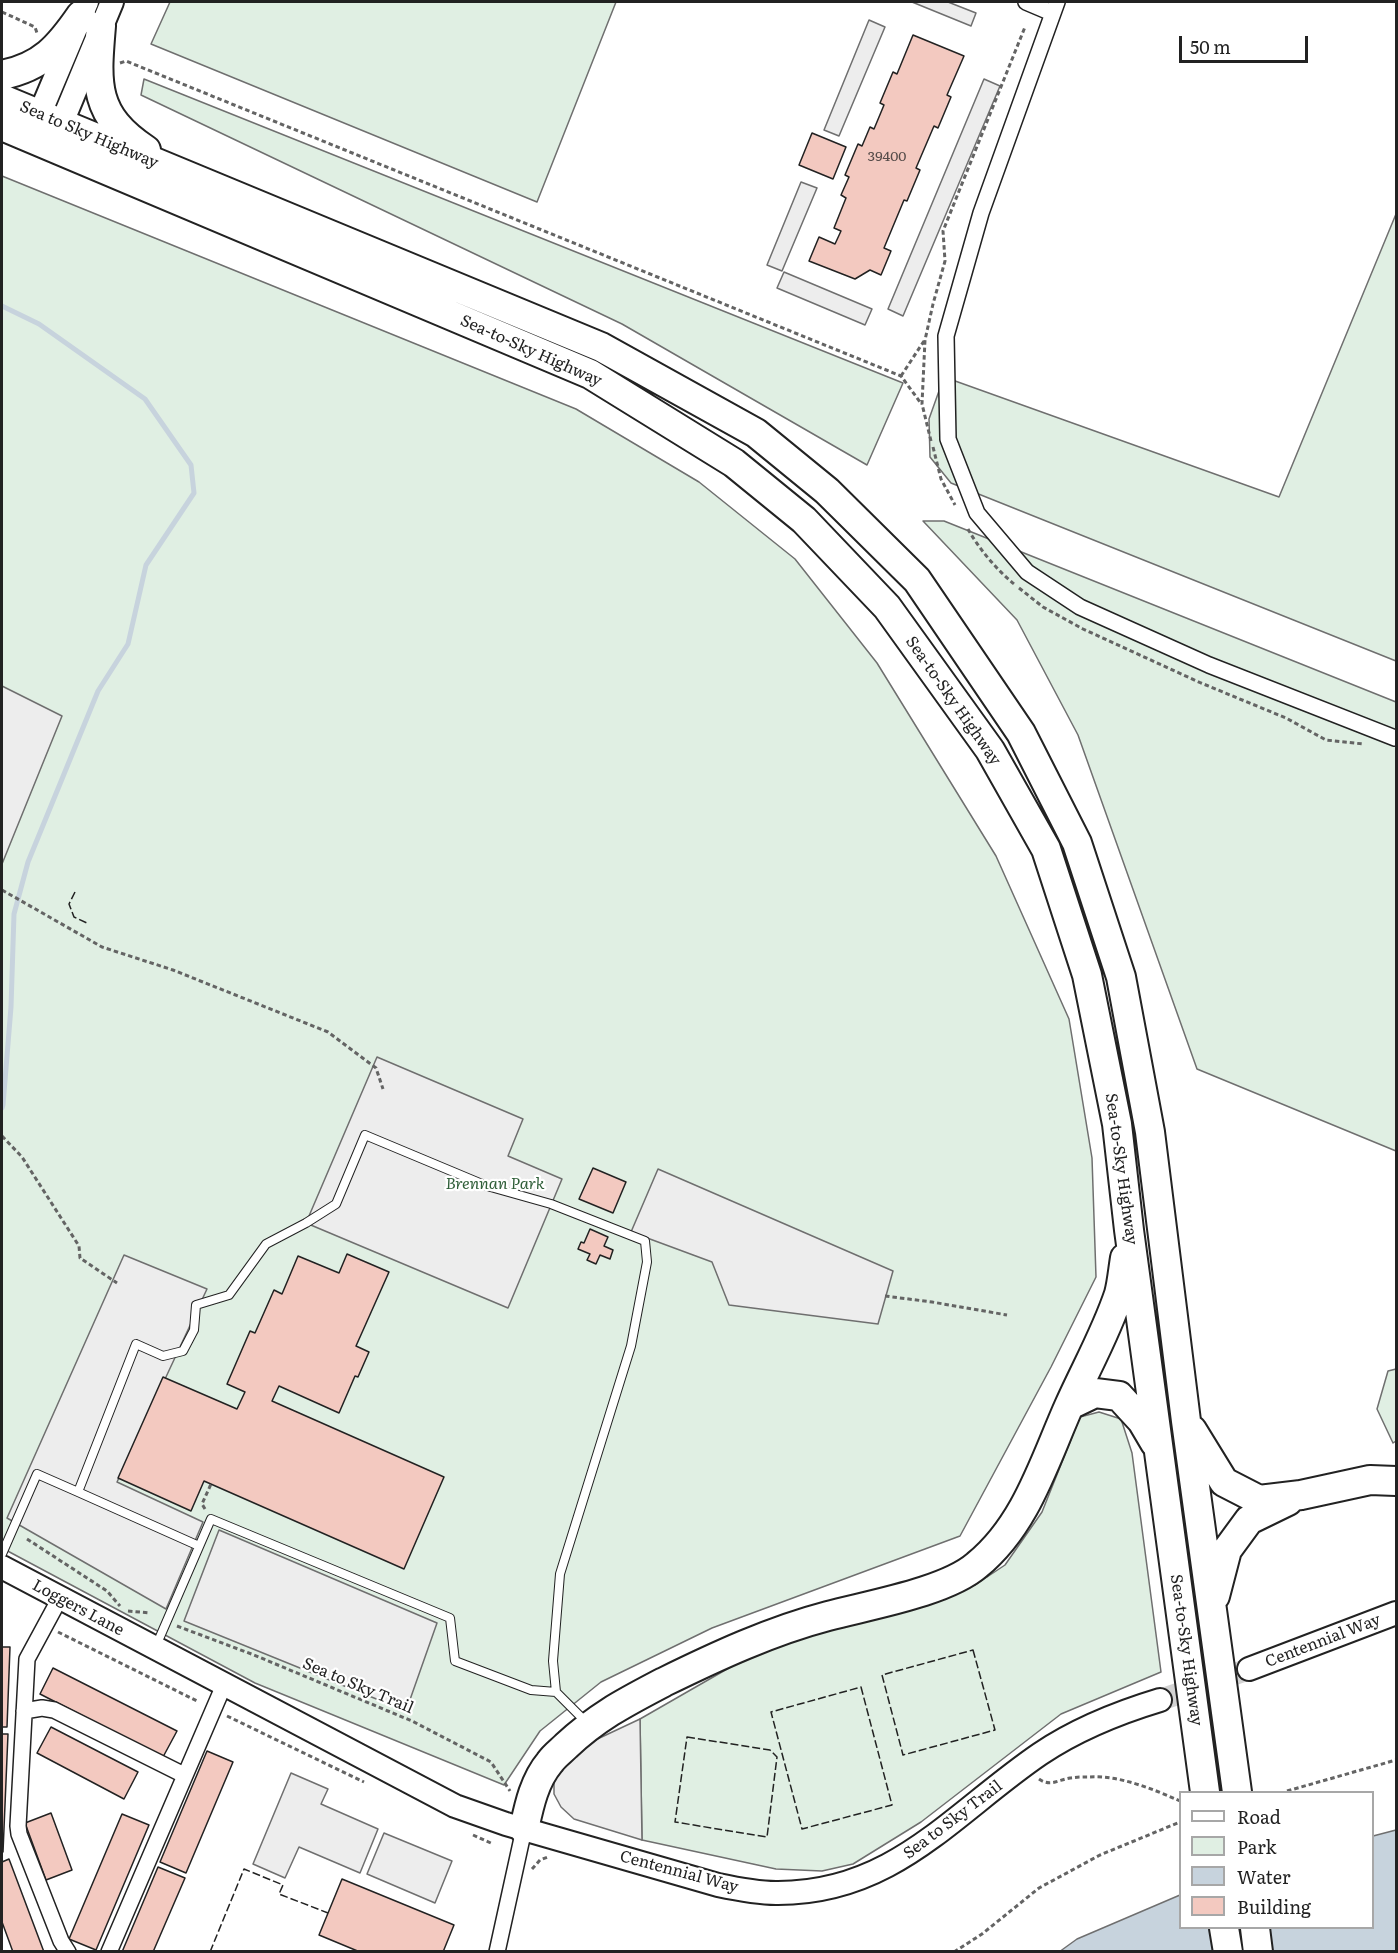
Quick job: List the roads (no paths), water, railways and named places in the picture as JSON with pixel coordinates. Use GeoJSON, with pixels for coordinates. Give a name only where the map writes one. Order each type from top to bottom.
{"type":"FeatureCollection","features":[{"type":"Feature","properties":{"kind":"highway"},"geometry":{"type":"LineString","coordinates":[[2,75],[31,66],[52,52],[96,11]]}},
{"type":"Feature","properties":{"kind":"highway"},"geometry":{"type":"LineString","coordinates":[[96,11],[99,85],[107,112],[122,131],[139,146],[177,172]]}},
{"type":"Feature","properties":{"kind":"highway","name":"Sea to Sky Highway"},"geometry":{"type":"LineString","coordinates":[[2,99],[46,131],[177,172]]}},
{"type":"Feature","properties":{"kind":"highway","name":"Sea-to-Sky Highway"},"geometry":{"type":"LineString","coordinates":[[2,126],[46,131],[590,374],[734,463],[804,520],[887,607],[990,750],[1046,849],[1087,975],[1117,1124],[1129,1230],[1205,1791]]}},
{"type":"Feature","properties":{"kind":"highway","name":"Sea-to-Sky Highway"},"geometry":{"type":"LineString","coordinates":[[177,172],[611,352],[756,433],[827,490],[917,580],[1021,733],[1077,843],[1121,977],[1150,1132],[1211,1612],[1237,1791]]}},
{"type":"Feature","properties":{"kind":"highway"},"geometry":{"type":"LineString","coordinates":[[524,1829],[531,1795],[549,1762],[589,1725],[621,1704],[723,1652],[823,1617],[953,1581],[977,1566],[1002,1541],[1018,1517],[1036,1484],[1070,1405],[1099,1346],[1120,1292],[1129,1230]]}},
{"type":"Feature","properties":{"kind":"highway"},"geometry":{"type":"LineString","coordinates":[[1070,1405],[1095,1393],[1119,1396],[1142,1421],[1160,1452]]}},
{"type":"Feature","properties":{"kind":"highway"},"geometry":{"type":"LineString","coordinates":[[1186,1421],[1224,1482],[1259,1500],[1301,1495],[1370,1480],[1396,1481]]}},
{"type":"Feature","properties":{"kind":"highway"},"geometry":{"type":"LineString","coordinates":[[1211,1612],[1227,1550],[1249,1520],[1301,1495]]}},
{"type":"Feature","properties":{"kind":"highway"},"geometry":{"type":"LineString","coordinates":[[1224,1929],[1228,1952]]}},
{"type":"Feature","properties":{"kind":"highway"},"geometry":{"type":"LineString","coordinates":[[1255,1929],[1258,1952]]}},
{"type":"Feature","properties":{"kind":"street"},"geometry":{"type":"LineString","coordinates":[[1026,2],[1055,7],[981,213],[946,336],[948,439],[977,513],[1027,572],[1080,607],[1209,665],[1395,738]]}},
{"type":"Feature","properties":{"kind":"street"},"geometry":{"type":"LineString","coordinates":[[46,131],[96,11]]}},
{"type":"Feature","properties":{"kind":"street","name":"Loggers Lane"},"geometry":{"type":"LineString","coordinates":[[2,1567],[455,1806],[524,1829]]}},
{"type":"Feature","properties":{"kind":"street"},"geometry":{"type":"LineString","coordinates":[[60,1598],[27,1659],[19,1834],[61,1941],[68,1952]]}},
{"type":"Feature","properties":{"kind":"street","name":"Centennial Way"},"geometry":{"type":"LineString","coordinates":[[1249,1669],[1396,1613]]}},
{"type":"Feature","properties":{"kind":"street"},"geometry":{"type":"LineString","coordinates":[[109,1952],[224,1685]]}},
{"type":"Feature","properties":{"kind":"street","name":"Centennial Way"},"geometry":{"type":"LineString","coordinates":[[524,1829],[718,1885],[774,1893],[800,1893],[825,1889],[870,1875],[921,1846],[1014,1773],[1063,1740],[1116,1714],[1160,1700]]}},
{"type":"Feature","properties":{"kind":"street"},"geometry":{"type":"LineString","coordinates":[[24,1711],[42,1708],[54,1710],[184,1776]]}},
{"type":"Feature","properties":{"kind":"street"},"geometry":{"type":"LineString","coordinates":[[497,1952],[524,1829]]}},
{"type":"Feature","properties":{"kind":"lane"},"geometry":{"type":"LineString","coordinates":[[78,1492],[136,1344],[163,1356],[183,1351],[194,1330],[196,1305],[229,1295],[266,1244],[336,1204],[365,1135],[487,1186],[552,1204],[645,1241],[647,1262],[631,1346],[560,1574],[553,1661],[556,1692]]}},
{"type":"Feature","properties":{"kind":"lane"},"geometry":{"type":"LineString","coordinates":[[2,1554],[37,1474],[200,1546]]}},
{"type":"Feature","properties":{"kind":"lane"},"geometry":{"type":"LineString","coordinates":[[155,1648],[211,1519],[450,1618],[454,1661],[531,1689],[556,1692],[589,1725]]}},
{"type":"Feature","properties":{"kind":"water"},"geometry":{"type":"Polygon","coordinates":[[[1396,1830],[1396,1951],[1059,1952],[1077,1939],[1179,1895],[1179,1929],[1374,1929],[1374,1836],[1396,1830]]]}},
{"type":"Feature","properties":{"kind":"waterway"},"geometry":{"type":"LineString","coordinates":[[2,306],[39,324],[145,399],[191,465],[194,493],[146,565],[128,644],[98,691],[28,862],[14,914],[11,1007],[2,1108]]}},
{"type":"Feature","properties":{"kind":"tunnel"},"geometry":{"type":"LineString","coordinates":[[1160,1700],[1249,1669]]}},
{"type":"Feature","properties":{"kind":"park label","name":"Brennan Park"},"geometry":{"type":"Point","coordinates":[495,1184]}}]}
